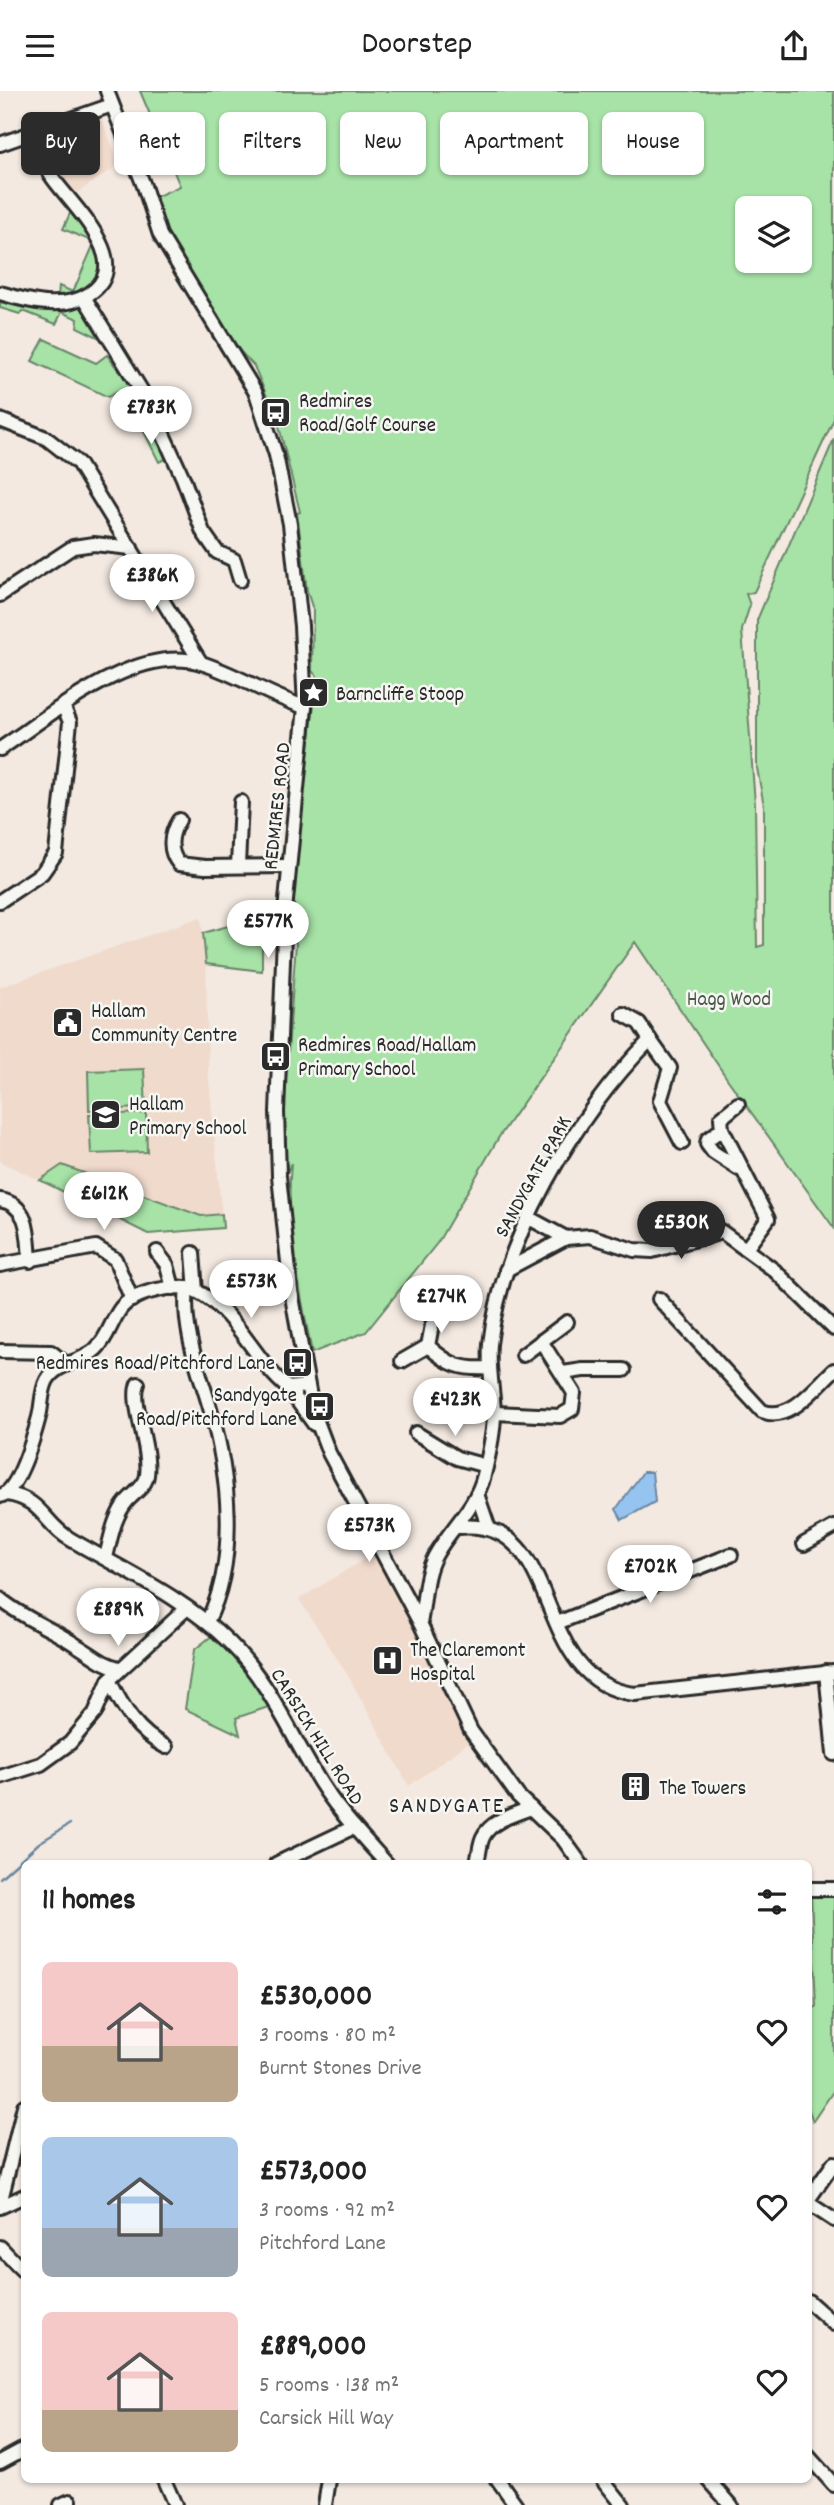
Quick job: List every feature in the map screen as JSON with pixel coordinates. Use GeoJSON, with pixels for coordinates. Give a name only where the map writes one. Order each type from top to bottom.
{"type":"FeatureCollection","features":[{"type":"Feature","properties":{"kind":"street","name":"REDMIRES ROAD"},"geometry":{"type":"LineString","coordinates":[[107,91],[160,235],[241,365],[268,425],[290,524],[302,639],[305,707],[288,866],[277,1112],[279,1176],[291,1291],[307,1387],[320,1433],[420,1623],[471,1731],[518,1796],[563,1839],[578,1860]]}},
{"type":"Feature","properties":{"kind":"street"},"geometry":{"type":"LineString","coordinates":[[93,112],[113,105]]}},
{"type":"Feature","properties":{"kind":"street"},"geometry":{"type":"LineString","coordinates":[[0,144],[21,137]]}},
{"type":"Feature","properties":{"kind":"street"},"geometry":{"type":"LineString","coordinates":[[0,293],[43,303],[84,297],[98,287],[105,272],[102,246],[51,175]]}},
{"type":"Feature","properties":{"kind":"street"},"geometry":{"type":"LineString","coordinates":[[84,297],[149,403],[183,478],[203,532],[217,552],[234,560],[240,580]]}},
{"type":"Feature","properties":{"kind":"street"},"geometry":{"type":"LineString","coordinates":[[0,420],[24,428],[67,452],[78,463],[201,663]]}},
{"type":"Feature","properties":{"kind":"street"},"geometry":{"type":"LineString","coordinates":[[0,595],[73,547],[94,544],[131,548]]}},
{"type":"Feature","properties":{"kind":"street"},"geometry":{"type":"LineString","coordinates":[[0,749],[134,665],[173,659],[201,663],[305,707]]}},
{"type":"Feature","properties":{"kind":"street"},"geometry":{"type":"LineString","coordinates":[[0,901],[42,873],[56,853],[70,722],[64,708]]}},
{"type":"Feature","properties":{"kind":"street"},"geometry":{"type":"LineString","coordinates":[[238,865],[241,802]]}},
{"type":"Feature","properties":{"kind":"street"},"geometry":{"type":"LineString","coordinates":[[179,820],[171,836],[172,851],[179,864],[205,867],[288,866]]}},
{"type":"Feature","properties":{"kind":"street"},"geometry":{"type":"LineString","coordinates":[[623,1014],[639,1023],[670,1068],[670,1076],[660,1101],[682,1143]]}},
{"type":"Feature","properties":{"kind":"street","name":"SANDYGATE PARK"},"geometry":{"type":"LineString","coordinates":[[420,1623],[426,1587],[436,1554],[458,1527],[477,1494],[486,1466],[494,1413],[490,1368],[494,1321],[506,1270],[529,1218],[596,1101],[619,1071],[650,1040]]}},
{"type":"Feature","properties":{"kind":"street"},"geometry":{"type":"LineString","coordinates":[[738,1104],[721,1118],[722,1129],[768,1219],[746,1249]]}},
{"type":"Feature","properties":{"kind":"street"},"geometry":{"type":"LineString","coordinates":[[722,1129],[708,1139],[709,1147],[742,1170]]}},
{"type":"Feature","properties":{"kind":"street"},"geometry":{"type":"LineString","coordinates":[[0,1200],[15,1203],[23,1214],[30,1261]]}},
{"type":"Feature","properties":{"kind":"street"},"geometry":{"type":"LineString","coordinates":[[529,1218],[566,1238]]}},
{"type":"Feature","properties":{"kind":"street"},"geometry":{"type":"LineString","coordinates":[[506,1270],[566,1238],[590,1236],[634,1249],[652,1251],[722,1232],[774,1271],[834,1329]]}},
{"type":"Feature","properties":{"kind":"street"},"geometry":{"type":"LineString","coordinates":[[0,1265],[60,1256],[89,1247],[104,1250],[115,1259],[132,1300]]}},
{"type":"Feature","properties":{"kind":"street"},"geometry":{"type":"LineString","coordinates":[[158,1252],[167,1265],[173,1288]]}},
{"type":"Feature","properties":{"kind":"street"},"geometry":{"type":"LineString","coordinates":[[193,1253],[190,1337],[216,1432],[225,1500],[226,1548],[223,1580],[207,1622]]}},
{"type":"Feature","properties":{"kind":"street"},"geometry":{"type":"LineString","coordinates":[[3,1495],[18,1481],[39,1418],[45,1383],[66,1364],[95,1350],[121,1309],[132,1300],[173,1288],[192,1290],[231,1323],[288,1388],[320,1433]]}},
{"type":"Feature","properties":{"kind":"street"},"geometry":{"type":"LineString","coordinates":[[659,1299],[762,1411],[768,1414],[787,1412],[834,1370]]}},
{"type":"Feature","properties":{"kind":"street"},"geometry":{"type":"LineString","coordinates":[[402,1361],[428,1346],[432,1325],[439,1316]]}},
{"type":"Feature","properties":{"kind":"street"},"geometry":{"type":"LineString","coordinates":[[523,1355],[567,1322]]}},
{"type":"Feature","properties":{"kind":"street"},"geometry":{"type":"LineString","coordinates":[[494,1413],[564,1415],[572,1409],[575,1399],[563,1373],[541,1341]]}},
{"type":"Feature","properties":{"kind":"street"},"geometry":{"type":"LineString","coordinates":[[428,1346],[443,1360],[461,1369],[490,1368]]}},
{"type":"Feature","properties":{"kind":"street"},"geometry":{"type":"LineString","coordinates":[[0,1350],[51,1352],[66,1364]]}},
{"type":"Feature","properties":{"kind":"street"},"geometry":{"type":"LineString","coordinates":[[563,1373],[624,1370]]}},
{"type":"Feature","properties":{"kind":"street"},"geometry":{"type":"LineString","coordinates":[[107,1557],[120,1509],[145,1483],[148,1475],[144,1429],[134,1398],[138,1384]]}},
{"type":"Feature","properties":{"kind":"street"},"geometry":{"type":"LineString","coordinates":[[288,1388],[307,1387]]}},
{"type":"Feature","properties":{"kind":"street"},"geometry":{"type":"LineString","coordinates":[[416,1433],[457,1458],[486,1466]]}},
{"type":"Feature","properties":{"kind":"street"},"geometry":{"type":"LineString","coordinates":[[477,1494],[488,1526],[522,1550],[570,1653],[588,1676],[621,1692],[635,1694],[830,1672],[834,1754]]}},
{"type":"Feature","properties":{"kind":"street","name":"CARSICK HILL ROAD"},"geometry":{"type":"LineString","coordinates":[[3,1495],[18,1496],[38,1506],[68,1538],[107,1557],[207,1622],[231,1644],[265,1683],[315,1774],[354,1827],[383,1860]]}},
{"type":"Feature","properties":{"kind":"street"},"geometry":{"type":"LineString","coordinates":[[458,1527],[488,1526]]}},
{"type":"Feature","properties":{"kind":"street"},"geometry":{"type":"LineString","coordinates":[[804,1544],[834,1527]]}},
{"type":"Feature","properties":{"kind":"street"},"geometry":{"type":"LineString","coordinates":[[557,1623],[731,1555]]}},
{"type":"Feature","properties":{"kind":"street"},"geometry":{"type":"LineString","coordinates":[[403,1591],[426,1587]]}},
{"type":"Feature","properties":{"kind":"street"},"geometry":{"type":"LineString","coordinates":[[0,1599],[32,1622],[106,1665],[119,1668]]}},
{"type":"Feature","properties":{"kind":"street"},"geometry":{"type":"LineString","coordinates":[[0,1777],[22,1772],[57,1755],[95,1713],[107,1684],[119,1668],[186,1609]]}},
{"type":"Feature","properties":{"kind":"street"},"geometry":{"type":"LineString","coordinates":[[89,1654],[126,1713],[144,1732],[166,1747]]}},
{"type":"Feature","properties":{"kind":"street"},"geometry":{"type":"LineString","coordinates":[[478,1860],[483,1837],[488,1830],[503,1819],[531,1808]]}},
{"type":"Feature","properties":{"kind":"street"},"geometry":{"type":"LineString","coordinates":[[284,1860],[354,1827]]}},
{"type":"Feature","properties":{"kind":"street"},"geometry":{"type":"LineString","coordinates":[[812,1889],[834,1889]]}},
{"type":"Feature","properties":{"kind":"street"},"geometry":{"type":"LineString","coordinates":[[0,2206],[21,2118]]}},
{"type":"Feature","properties":{"kind":"street"},"geometry":{"type":"LineString","coordinates":[[812,2195],[834,2163]]}},
{"type":"Feature","properties":{"kind":"street"},"geometry":{"type":"LineString","coordinates":[[0,2206],[21,2197]]}},
{"type":"Feature","properties":{"kind":"street"},"geometry":{"type":"LineString","coordinates":[[812,2204],[834,2220]]}},
{"type":"Feature","properties":{"kind":"street"},"geometry":{"type":"LineString","coordinates":[[0,2247],[21,2269]]}},
{"type":"Feature","properties":{"kind":"street"},"geometry":{"type":"LineString","coordinates":[[812,2305],[834,2324]]}},
{"type":"Feature","properties":{"kind":"street"},"geometry":{"type":"LineString","coordinates":[[0,2462],[21,2451]]}},
{"type":"Feature","properties":{"kind":"street"},"geometry":{"type":"LineString","coordinates":[[812,2460],[834,2485]]}},
{"type":"Feature","properties":{"kind":"street"},"geometry":{"type":"LineString","coordinates":[[165,2483],[176,2505]]}},
{"type":"Feature","properties":{"kind":"street"},"geometry":{"type":"LineString","coordinates":[[325,2505],[329,2483]]}},
{"type":"Feature","properties":{"kind":"street"},"geometry":{"type":"LineString","coordinates":[[500,2483],[516,2505]]}},
{"type":"Feature","properties":{"kind":"street"},"geometry":{"type":"LineString","coordinates":[[605,2483],[623,2505]]}},
{"type":"Feature","properties":{"kind":"street"},"geometry":{"type":"LineString","coordinates":[[712,2483],[731,2505]]}},
{"type":"Feature","properties":{"kind":"shaded area"},"geometry":{"type":"Polygon","coordinates":[[[100,116],[114,150],[114,168],[74,195],[60,175],[100,175],[100,116]]]}},
{"type":"Feature","properties":{"kind":"shaded area","name":"Hallam Primary School"},"geometry":{"type":"Polygon","coordinates":[[[201,917],[206,964],[208,1068],[223,1228],[148,1234],[69,1193],[0,1162],[0,987],[201,917]]]}},
{"type":"Feature","properties":{"kind":"shaded area","name":"The Claremont Hospital"},"geometry":{"type":"Polygon","coordinates":[[[376,1552],[411,1615],[472,1740],[409,1786],[347,1674],[299,1599],[376,1552]]]}},
{"type":"Feature","properties":{"kind":"green space","name":"Hagg Wood"},"geometry":{"type":"Polygon","coordinates":[[[140,91],[834,91],[834,419],[754,592],[746,594],[750,605],[742,630],[755,804],[757,947],[764,945],[764,806],[757,768],[757,620],[834,439],[834,1228],[728,1080],[635,942],[499,1137],[438,1242],[366,1332],[312,1353],[292,1235],[291,1163],[287,1173],[284,1106],[296,943],[293,936],[294,883],[317,676],[312,671],[313,610],[307,591],[297,513],[300,512],[278,422],[254,366],[238,349],[169,241],[153,198],[180,186],[175,175],[205,175],[205,112],[149,112],[140,91]]]}},
{"type":"Feature","properties":{"kind":"green space"},"geometry":{"type":"Polygon","coordinates":[[[71,211],[90,238],[96,251],[98,275],[91,285],[78,292],[58,297],[59,286],[73,292],[93,246],[89,240],[63,229],[71,211]]]}},
{"type":"Feature","properties":{"kind":"green space"},"geometry":{"type":"Polygon","coordinates":[[[0,302],[25,308],[79,306],[85,309],[104,340],[77,327],[78,319],[62,312],[56,324],[23,311],[20,314],[0,308],[0,302]]]}},
{"type":"Feature","properties":{"kind":"green space"},"geometry":{"type":"Polygon","coordinates":[[[44,339],[96,363],[107,355],[119,371],[126,369],[170,457],[159,462],[123,389],[108,397],[32,361],[44,339]]]}},
{"type":"Feature","properties":{"kind":"green space"},"geometry":{"type":"Polygon","coordinates":[[[246,921],[262,928],[262,971],[206,964],[203,933],[246,921]]]}},
{"type":"Feature","properties":{"kind":"green space"},"geometry":{"type":"Polygon","coordinates":[[[144,1069],[146,1108],[89,1110],[88,1071],[144,1069]]]}},
{"type":"Feature","properties":{"kind":"green space"},"geometry":{"type":"Polygon","coordinates":[[[146,1113],[147,1152],[91,1154],[89,1115],[146,1113]]]}},
{"type":"Feature","properties":{"kind":"green space"},"geometry":{"type":"Polygon","coordinates":[[[62,1165],[201,1216],[222,1214],[223,1228],[148,1234],[40,1180],[62,1165]]]}},
{"type":"Feature","properties":{"kind":"green space"},"geometry":{"type":"Polygon","coordinates":[[[218,1631],[277,1704],[236,1718],[240,1735],[185,1709],[194,1650],[218,1631]]]}},
{"type":"Feature","properties":{"kind":"green space"},"geometry":{"type":"Polygon","coordinates":[[[834,1894],[834,2090],[813,2121],[812,2008],[816,2007],[812,1896],[834,1894]]]}},
{"type":"Feature","properties":{"kind":"water"},"geometry":{"type":"Polygon","coordinates":[[[643,1472],[652,1472],[655,1502],[622,1520],[616,1509],[643,1472]]]}},
{"type":"Feature","properties":{"kind":"waterway"},"geometry":{"type":"LineString","coordinates":[[0,1878],[39,1843],[70,1824]]}},
{"type":"Feature","properties":{"kind":"place","name":"Redmires Road/Golf Course"},"geometry":{"type":"Point","coordinates":[276,412]}},
{"type":"Feature","properties":{"kind":"place","name":"Barncliffe Stoop"},"geometry":{"type":"Point","coordinates":[313,693]}},
{"type":"Feature","properties":{"kind":"place","name":"Hallam Community Centre"},"geometry":{"type":"Point","coordinates":[68,1022]}},
{"type":"Feature","properties":{"kind":"place","name":"Redmires Road/Hallam Primary School"},"geometry":{"type":"Point","coordinates":[275,1056]}},
{"type":"Feature","properties":{"kind":"place","name":"Hallam Primary School"},"geometry":{"type":"Point","coordinates":[106,1115]}},
{"type":"Feature","properties":{"kind":"place","name":"Redmires Road/Pitchford Lane"},"geometry":{"type":"Point","coordinates":[298,1362]}},
{"type":"Feature","properties":{"kind":"place","name":"Sandygate Road/Pitchford Lane"},"geometry":{"type":"Point","coordinates":[320,1406]}},
{"type":"Feature","properties":{"kind":"place","name":"The Claremont Hospital"},"geometry":{"type":"Point","coordinates":[387,1661]}},
{"type":"Feature","properties":{"kind":"place","name":"The Towers"},"geometry":{"type":"Point","coordinates":[636,1787]}},
{"type":"Feature","properties":{"kind":"district","name":"SANDYGATE"},"geometry":{"type":"Point","coordinates":[447,1804]}}]}
